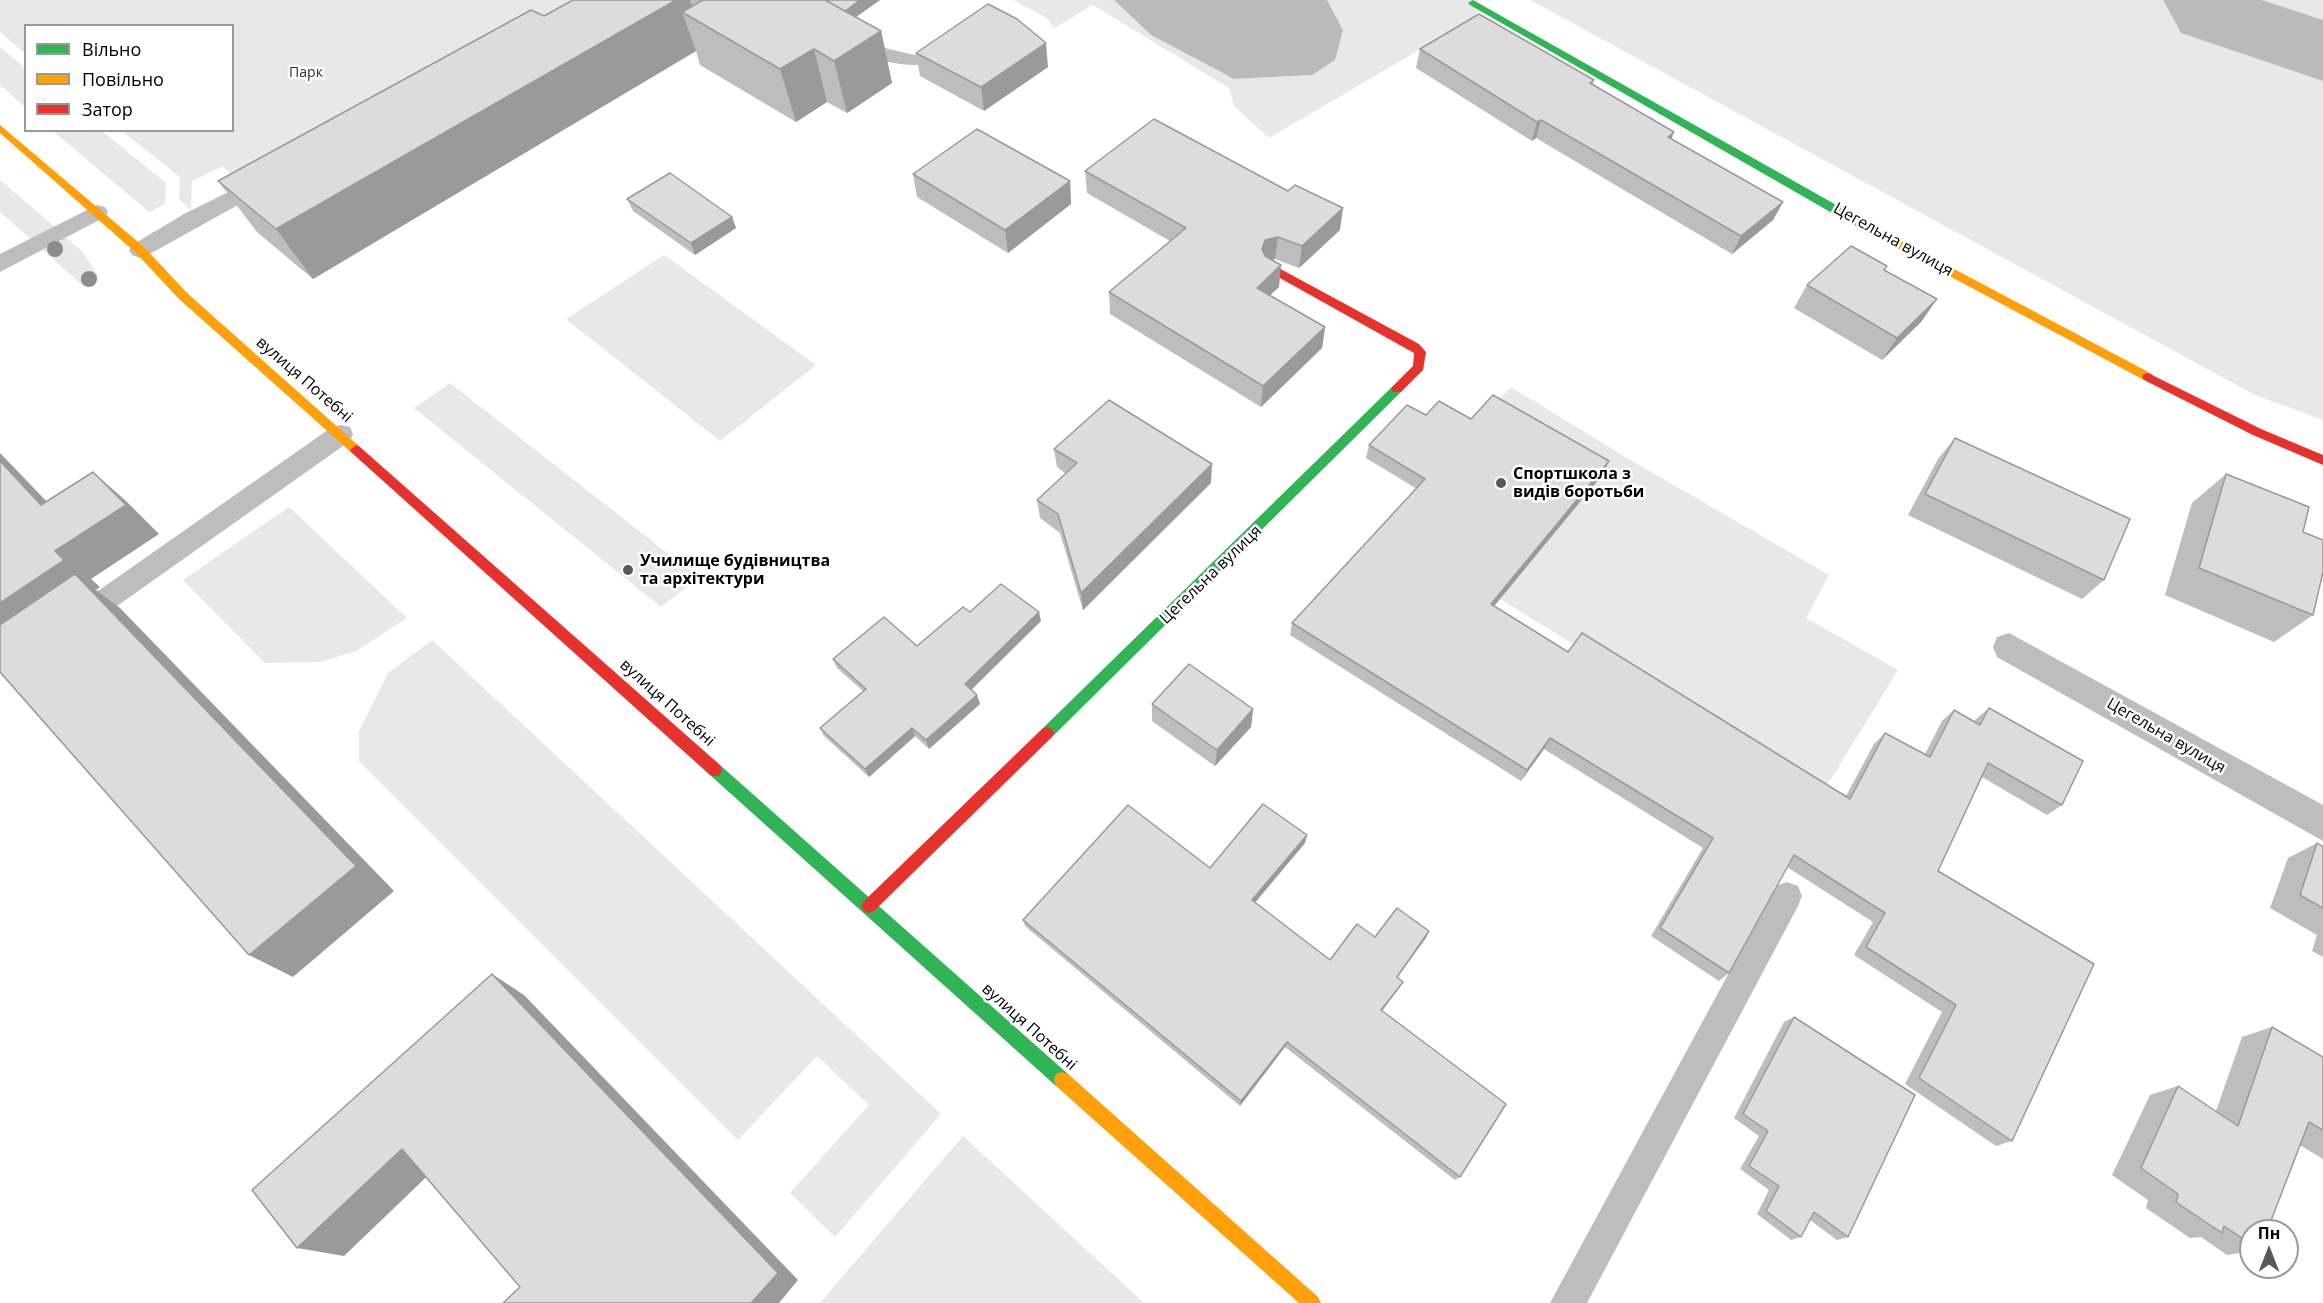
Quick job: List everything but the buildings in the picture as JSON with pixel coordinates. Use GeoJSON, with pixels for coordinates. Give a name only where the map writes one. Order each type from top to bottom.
{"type":"FeatureCollection","features":[{"type":"Feature","properties":{"kind":"street","name":"Цегельна вулиця"},"geometry":{"type":"LineString","coordinates":[[1473,3],[1992,296],[2198,402],[2323,460]]}},
{"type":"Feature","properties":{"kind":"street","name":"вулиця Потебні"},"geometry":{"type":"LineString","coordinates":[[0,128],[140,250],[183,296],[341,434],[1312,1303]]}},
{"type":"Feature","properties":{"kind":"street","name":"Цегельна вулиця"},"geometry":{"type":"LineString","coordinates":[[869,906],[1278,509],[1419,367],[1420,352],[1415,346],[1275,270]]}},
{"type":"Feature","properties":{"kind":"street","name":"Цегельна вулиця"},"geometry":{"type":"LineString","coordinates":[[2009,647],[2323,824]]}},
{"type":"Feature","properties":{"kind":"lane"},"geometry":{"type":"LineString","coordinates":[[682,0],[754,15]]}},
{"type":"Feature","properties":{"kind":"lane"},"geometry":{"type":"LineString","coordinates":[[831,37],[848,45],[915,60],[926,59],[961,34]]}},
{"type":"Feature","properties":{"kind":"lane"},"geometry":{"type":"LineString","coordinates":[[140,250],[192,219],[277,175]]}},
{"type":"Feature","properties":{"kind":"lane"},"geometry":{"type":"LineString","coordinates":[[0,264],[97,212]]}},
{"type":"Feature","properties":{"kind":"lane"},"geometry":{"type":"LineString","coordinates":[[59,633],[341,434]]}},
{"type":"Feature","properties":{"kind":"lane"},"geometry":{"type":"LineString","coordinates":[[1568,1303],[1787,896]]}},
{"type":"Feature","properties":{"kind":"green space","name":"Парк"},"geometry":{"type":"Polygon","coordinates":[[[0,0],[602,0],[241,184],[223,166],[192,181],[191,211],[179,199],[180,177],[123,132],[234,132],[234,24],[24,24],[24,52],[0,32],[0,0]]]}},
{"type":"Feature","properties":{"kind":"green space"},"geometry":{"type":"Polygon","coordinates":[[[1014,0],[1114,0],[1151,35],[1234,79],[1312,75],[1343,30],[1327,0],[1478,0],[1477,16],[1269,138],[1234,106],[1229,88],[1093,5],[1054,28],[1048,19],[1014,0]]]}},
{"type":"Feature","properties":{"kind":"green space"},"geometry":{"type":"Polygon","coordinates":[[[1530,0],[2163,0],[2181,33],[2323,81],[2323,420],[2255,395],[1530,0]]]}},
{"type":"Feature","properties":{"kind":"green space"},"geometry":{"type":"Polygon","coordinates":[[[2262,0],[2323,0],[2323,20],[2262,0]]]}},
{"type":"Feature","properties":{"kind":"green space"},"geometry":{"type":"Polygon","coordinates":[[[0,47],[24,67],[24,106],[0,85],[0,47]]]}},
{"type":"Feature","properties":{"kind":"green space"},"geometry":{"type":"Polygon","coordinates":[[[54,132],[103,132],[166,183],[165,204],[149,212],[54,132]]]}},
{"type":"Feature","properties":{"kind":"green space"},"geometry":{"type":"Polygon","coordinates":[[[0,180],[55,227],[32,240],[0,212],[0,180]]]}},
{"type":"Feature","properties":{"kind":"green space"},"geometry":{"type":"Polygon","coordinates":[[[65,237],[82,251],[99,277],[83,286],[42,249],[65,237]]]}},
{"type":"Feature","properties":{"kind":"green space"},"geometry":{"type":"Polygon","coordinates":[[[664,255],[816,365],[720,441],[566,319],[664,255]]]}},
{"type":"Feature","properties":{"kind":"green space"},"geometry":{"type":"Polygon","coordinates":[[[450,383],[699,578],[661,607],[414,408],[450,383]]]}},
{"type":"Feature","properties":{"kind":"green space"},"geometry":{"type":"Polygon","coordinates":[[[1511,387],[1627,458],[1829,575],[1806,618],[1898,670],[1820,797],[1387,529],[1421,492],[1366,458],[1404,418],[1467,433],[1511,387]]]}},
{"type":"Feature","properties":{"kind":"green space"},"geometry":{"type":"Polygon","coordinates":[[[289,507],[407,618],[356,651],[320,662],[265,663],[183,580],[289,507]]]}},
{"type":"Feature","properties":{"kind":"green space"},"geometry":{"type":"Polygon","coordinates":[[[432,640],[941,1114],[835,1237],[790,1193],[869,1105],[817,1056],[738,1140],[359,761],[359,731],[388,673],[432,640]]]}},
{"type":"Feature","properties":{"kind":"green space"},"geometry":{"type":"Polygon","coordinates":[[[963,1136],[1144,1303],[820,1303],[963,1136]]]}},
{"type":"Feature","properties":{"kind":"shaded area"},"geometry":{"type":"Polygon","coordinates":[[[1114,0],[1327,0],[1343,30],[1335,60],[1312,75],[1234,79],[1151,35],[1114,0]]]}},
{"type":"Feature","properties":{"kind":"shaded area"},"geometry":{"type":"Polygon","coordinates":[[[2163,0],[2262,0],[2323,20],[2323,81],[2181,33],[2163,0]]]}},
{"type":"Feature","properties":{"kind":"traffic: fast"},"geometry":{"type":"LineString","coordinates":[[1473,3],[1843,214]]}},
{"type":"Feature","properties":{"kind":"traffic: fast"},"geometry":{"type":"LineString","coordinates":[[1047,733],[1397,389]]}},
{"type":"Feature","properties":{"kind":"traffic: fast"},"geometry":{"type":"LineString","coordinates":[[715,770],[1062,1080]]}},
{"type":"Feature","properties":{"kind":"traffic: slow"},"geometry":{"type":"LineString","coordinates":[[0,128],[140,250],[183,296],[356,450]]}},
{"type":"Feature","properties":{"kind":"traffic: slow"},"geometry":{"type":"LineString","coordinates":[[1843,214],[2148,377]]}},
{"type":"Feature","properties":{"kind":"traffic: slow"},"geometry":{"type":"LineString","coordinates":[[1062,1080],[1312,1303]]}},
{"type":"Feature","properties":{"kind":"traffic: jam"},"geometry":{"type":"LineString","coordinates":[[1275,270],[1415,347],[1420,352],[1419,367],[1397,389]]}},
{"type":"Feature","properties":{"kind":"traffic: jam"},"geometry":{"type":"LineString","coordinates":[[2148,377],[2257,432],[2323,460]]}},
{"type":"Feature","properties":{"kind":"traffic: jam"},"geometry":{"type":"LineString","coordinates":[[356,450],[715,770]]}},
{"type":"Feature","properties":{"kind":"traffic: jam"},"geometry":{"type":"LineString","coordinates":[[869,906],[1047,733]]}},
{"type":"Feature","properties":{"kind":"place","name":"Спортшкола з видів боротьби"},"geometry":{"type":"Point","coordinates":[1501,483]}},
{"type":"Feature","properties":{"kind":"place","name":"Училище будівництва та архітектури"},"geometry":{"type":"Point","coordinates":[628,570]}}]}
